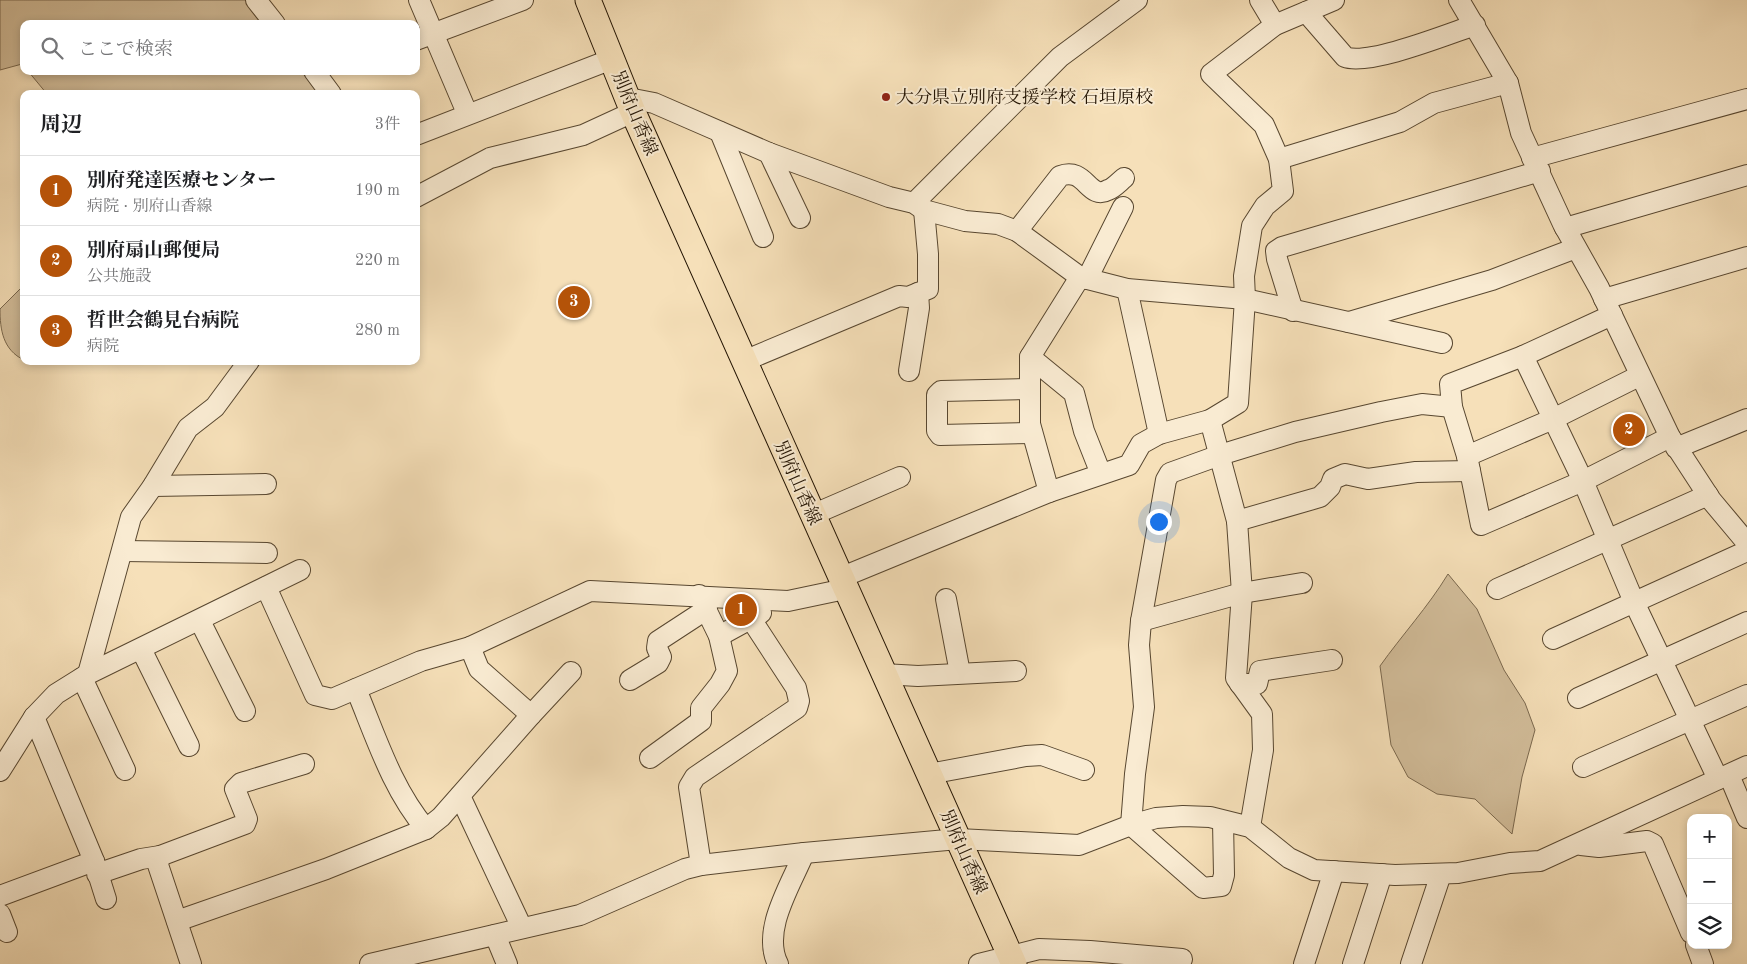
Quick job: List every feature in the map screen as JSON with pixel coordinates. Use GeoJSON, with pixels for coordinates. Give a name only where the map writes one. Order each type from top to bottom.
{"type":"FeatureCollection","features":[{"type":"Feature","properties":{"kind":"main road","name":"別府山香線"},"geometry":{"type":"LineString","coordinates":[[588,0],[631,105],[812,515],[1012,960]]}},
{"type":"Feature","properties":{"kind":"street"},"geometry":{"type":"LineString","coordinates":[[256,0],[272,20]]}},
{"type":"Feature","properties":{"kind":"street"},"geometry":{"type":"LineString","coordinates":[[419,0],[424,37],[467,113]]}},
{"type":"Feature","properties":{"kind":"street"},"geometry":{"type":"LineString","coordinates":[[424,37],[523,0]]}},
{"type":"Feature","properties":{"kind":"street"},"geometry":{"type":"LineString","coordinates":[[919,206],[1060,57],[1137,0]]}},
{"type":"Feature","properties":{"kind":"street"},"geometry":{"type":"LineString","coordinates":[[1260,0],[1275,25]]}},
{"type":"Feature","properties":{"kind":"street"},"geometry":{"type":"LineString","coordinates":[[719,636],[751,618],[788,601],[843,583],[1049,492],[1129,464],[1141,444],[1159,434],[1210,420],[1238,403],[1245,299],[1244,276],[1252,226],[1265,206],[1283,191],[1279,159],[1264,124],[1211,74],[1275,25],[1334,0]]}},
{"type":"Feature","properties":{"kind":"street"},"geometry":{"type":"LineString","coordinates":[[1459,0],[1508,83],[1521,133],[1565,228],[1608,307],[1639,376],[1673,443],[1708,495],[1747,543]]}},
{"type":"Feature","properties":{"kind":"street"},"geometry":{"type":"LineString","coordinates":[[1306,12],[1346,57],[1354,61],[1401,50],[1475,25]]}},
{"type":"Feature","properties":{"kind":"street"},"geometry":{"type":"LineString","coordinates":[[420,133],[467,113],[612,59]]}},
{"type":"Feature","properties":{"kind":"street"},"geometry":{"type":"LineString","coordinates":[[323,75],[329,90]]}},
{"type":"Feature","properties":{"kind":"street"},"geometry":{"type":"LineString","coordinates":[[1279,159],[1400,122],[1434,103],[1508,83]]}},
{"type":"Feature","properties":{"kind":"street"},"geometry":{"type":"LineString","coordinates":[[1293,311],[1277,259],[1276,251],[1282,247],[1536,164],[1747,99]]}},
{"type":"Feature","properties":{"kind":"street"},"geometry":{"type":"LineString","coordinates":[[420,195],[490,158],[583,136],[631,105],[654,103],[769,153],[889,197],[965,221],[998,224],[1017,231],[1084,278],[1127,290],[1245,299],[1442,343]]}},
{"type":"Feature","properties":{"kind":"street"},"geometry":{"type":"LineString","coordinates":[[720,132],[763,236]]}},
{"type":"Feature","properties":{"kind":"street"},"geometry":{"type":"LineString","coordinates":[[769,153],[800,218]]}},
{"type":"Feature","properties":{"kind":"street"},"geometry":{"type":"LineString","coordinates":[[1017,231],[1060,176],[1068,173],[1076,174],[1093,190],[1099,192],[1108,191],[1124,178]]}},
{"type":"Feature","properties":{"kind":"street"},"geometry":{"type":"LineString","coordinates":[[1565,228],[1747,175]]}},
{"type":"Feature","properties":{"kind":"street"},"geometry":{"type":"LineString","coordinates":[[744,361],[899,296],[908,297],[928,289],[928,254],[919,206]]}},
{"type":"Feature","properties":{"kind":"street"},"geometry":{"type":"LineString","coordinates":[[1049,492],[1030,424],[1030,357],[1084,278],[1123,207]]}},
{"type":"Feature","properties":{"kind":"street"},"geometry":{"type":"LineString","coordinates":[[1349,322],[1492,280],[1576,248]]}},
{"type":"Feature","properties":{"kind":"street"},"geometry":{"type":"LineString","coordinates":[[1747,257],[1608,307],[1523,356],[1450,384],[1452,407],[1468,463],[1481,525],[1673,443],[1747,419]]}},
{"type":"Feature","properties":{"kind":"street"},"geometry":{"type":"LineString","coordinates":[[1127,290],[1159,434]]}},
{"type":"Feature","properties":{"kind":"street"},"geometry":{"type":"LineString","coordinates":[[909,370],[919,308],[918,293]]}},
{"type":"Feature","properties":{"kind":"street"},"geometry":{"type":"LineString","coordinates":[[1523,356],[1583,481],[1634,602],[1690,722],[1747,818]]}},
{"type":"Feature","properties":{"kind":"street"},"geometry":{"type":"LineString","coordinates":[[1030,357],[1074,393],[1084,431],[1101,474]]}},
{"type":"Feature","properties":{"kind":"street"},"geometry":{"type":"LineString","coordinates":[[124,770],[85,676],[131,517],[153,486],[188,428],[215,406],[246,365]]}},
{"type":"Feature","properties":{"kind":"street"},"geometry":{"type":"LineString","coordinates":[[1237,521],[1320,497],[1330,487],[1333,479],[1345,474],[1368,479],[1468,463],[1639,376]]}},
{"type":"Feature","properties":{"kind":"street"},"geometry":{"type":"LineString","coordinates":[[1029,389],[941,390],[937,394],[937,431],[940,435],[1032,434]]}},
{"type":"Feature","properties":{"kind":"street"},"geometry":{"type":"LineString","coordinates":[[1131,824],[1135,774],[1144,707],[1139,645],[1141,621],[1166,480],[1170,473],[1220,455],[1295,432],[1422,404],[1452,407]]}},
{"type":"Feature","properties":{"kind":"street"},"geometry":{"type":"LineString","coordinates":[[1210,420],[1237,521],[1242,593],[1236,678],[1262,714],[1263,750],[1250,827]]}},
{"type":"Feature","properties":{"kind":"street"},"geometry":{"type":"LineString","coordinates":[[812,515],[900,477]]}},
{"type":"Feature","properties":{"kind":"street"},"geometry":{"type":"LineString","coordinates":[[153,486],[266,484]]}},
{"type":"Feature","properties":{"kind":"street"},"geometry":{"type":"LineString","coordinates":[[1497,589],[1708,495]]}},
{"type":"Feature","properties":{"kind":"street"},"geometry":{"type":"LineString","coordinates":[[123,550],[267,553]]}},
{"type":"Feature","properties":{"kind":"street"},"geometry":{"type":"LineString","coordinates":[[1553,639],[1747,551]]}},
{"type":"Feature","properties":{"kind":"street"},"geometry":{"type":"LineString","coordinates":[[0,770],[34,717],[56,694],[85,676],[200,621],[300,570]]}},
{"type":"Feature","properties":{"kind":"street"},"geometry":{"type":"LineString","coordinates":[[1141,621],[1242,593],[1302,583]]}},
{"type":"Feature","properties":{"kind":"street"},"geometry":{"type":"LineString","coordinates":[[266,587],[315,695],[332,699],[421,661],[470,647],[590,591],[703,602],[788,601]]}},
{"type":"Feature","properties":{"kind":"street"},"geometry":{"type":"LineString","coordinates":[[946,599],[960,673]]}},
{"type":"Feature","properties":{"kind":"street"},"geometry":{"type":"LineString","coordinates":[[650,758],[701,721],[701,708],[727,671],[719,636],[703,602]]}},
{"type":"Feature","properties":{"kind":"street"},"geometry":{"type":"LineString","coordinates":[[630,680],[658,663],[661,657],[657,648],[658,642],[703,602]]}},
{"type":"Feature","properties":{"kind":"street"},"geometry":{"type":"LineString","coordinates":[[701,865],[689,787],[695,777],[797,708],[796,688],[751,618]]}},
{"type":"Feature","properties":{"kind":"street"},"geometry":{"type":"LineString","coordinates":[[200,621],[245,710]]}},
{"type":"Feature","properties":{"kind":"street"},"geometry":{"type":"LineString","coordinates":[[1578,698],[1747,622]]}},
{"type":"Feature","properties":{"kind":"street"},"geometry":{"type":"LineString","coordinates":[[470,647],[478,669],[531,715]]}},
{"type":"Feature","properties":{"kind":"street"},"geometry":{"type":"LineString","coordinates":[[141,649],[189,746]]}},
{"type":"Feature","properties":{"kind":"street"},"geometry":{"type":"LineString","coordinates":[[1240,684],[1257,684],[1260,671],[1332,660]]}},
{"type":"Feature","properties":{"kind":"street"},"geometry":{"type":"LineString","coordinates":[[883,674],[1016,671]]}},
{"type":"Feature","properties":{"kind":"street"},"geometry":{"type":"LineString","coordinates":[[177,921],[426,830],[460,796],[571,672]]}},
{"type":"Feature","properties":{"kind":"street"},"geometry":{"type":"LineString","coordinates":[[356,689],[393,778],[412,813],[426,830]]}},
{"type":"Feature","properties":{"kind":"street"},"geometry":{"type":"LineString","coordinates":[[1583,767],[1690,722],[1747,695]]}},
{"type":"Feature","properties":{"kind":"street"},"geometry":{"type":"LineString","coordinates":[[34,717],[106,900]]}},
{"type":"Feature","properties":{"kind":"street"},"geometry":{"type":"LineString","coordinates":[[929,774],[1026,756],[1042,755],[1084,770]]}},
{"type":"Feature","properties":{"kind":"street"},"geometry":{"type":"LineString","coordinates":[[0,896],[95,868],[160,856],[245,824],[247,819],[235,789],[240,783],[304,764]]}},
{"type":"Feature","properties":{"kind":"street"},"geometry":{"type":"LineString","coordinates":[[370,964],[580,915],[685,869],[701,865],[804,853],[958,839],[1079,845],[1131,824],[1156,818],[1210,817],[1250,827],[1289,858],[1314,870],[1382,874],[1458,874],[1510,863],[1540,861],[1747,766]]}},
{"type":"Feature","properties":{"kind":"street"},"geometry":{"type":"LineString","coordinates":[[460,796],[522,928]]}},
{"type":"Feature","properties":{"kind":"street"},"geometry":{"type":"LineString","coordinates":[[1131,824],[1203,888],[1209,889],[1221,886],[1224,875],[1223,821]]}},
{"type":"Feature","properties":{"kind":"street"},"geometry":{"type":"LineString","coordinates":[[1576,845],[1599,847],[1648,841],[1653,844],[1687,925]]}},
{"type":"Feature","properties":{"kind":"street"},"geometry":{"type":"LineString","coordinates":[[778,964],[772,953],[772,928],[804,853]]}},
{"type":"Feature","properties":{"kind":"street"},"geometry":{"type":"LineString","coordinates":[[160,856],[158,865],[191,964]]}},
{"type":"Feature","properties":{"kind":"street"},"geometry":{"type":"LineString","coordinates":[[1304,964],[1334,871]]}},
{"type":"Feature","properties":{"kind":"street"},"geometry":{"type":"LineString","coordinates":[[1353,964],[1382,874]]}},
{"type":"Feature","properties":{"kind":"street"},"geometry":{"type":"LineString","coordinates":[[1411,964],[1441,874]]}},
{"type":"Feature","properties":{"kind":"street"},"geometry":{"type":"LineString","coordinates":[[0,914],[7,932]]}},
{"type":"Feature","properties":{"kind":"street"},"geometry":{"type":"LineString","coordinates":[[495,935],[507,964]]}},
{"type":"Feature","properties":{"kind":"street"},"geometry":{"type":"LineString","coordinates":[[979,964],[1012,960],[1039,949],[1090,951],[1182,959]]}},
{"type":"Feature","properties":{"kind":"street"},"geometry":{"type":"LineString","coordinates":[[1697,949],[1703,964]]}},
{"type":"Feature","properties":{"kind":"shaded area"},"geometry":{"type":"Polygon","coordinates":[[[0,0],[248,0],[264,20],[20,20],[20,65],[0,70],[0,0]]]}},
{"type":"Feature","properties":{"kind":"shaded area"},"geometry":{"type":"Polygon","coordinates":[[[31,75],[306,75],[318,90],[44,90],[31,75]]]}},
{"type":"Feature","properties":{"kind":"shaded area"},"geometry":{"type":"Polygon","coordinates":[[[20,289],[20,358],[11,351],[4,339],[0,309],[20,289]]]}},
{"type":"Feature","properties":{"kind":"shaded area"},"geometry":{"type":"Polygon","coordinates":[[[1448,574],[1477,609],[1504,670],[1525,703],[1535,730],[1522,777],[1512,834],[1475,799],[1437,794],[1408,777],[1391,745],[1380,666],[1448,574]]]}},
{"type":"Feature","properties":{"kind":"place","name":"大分県立別府支援学校 石垣原校"},"geometry":{"type":"Point","coordinates":[886,97]}},
{"type":"Feature","properties":{"kind":"place","name":"哲世会鶴見台病院"},"geometry":{"type":"Point","coordinates":[574,302]}},
{"type":"Feature","properties":{"kind":"place","name":"別府扇山郵便局"},"geometry":{"type":"Point","coordinates":[1629,430]}},
{"type":"Feature","properties":{"kind":"place","name":"別府発達医療センター"},"geometry":{"type":"Point","coordinates":[741,610]}}]}
